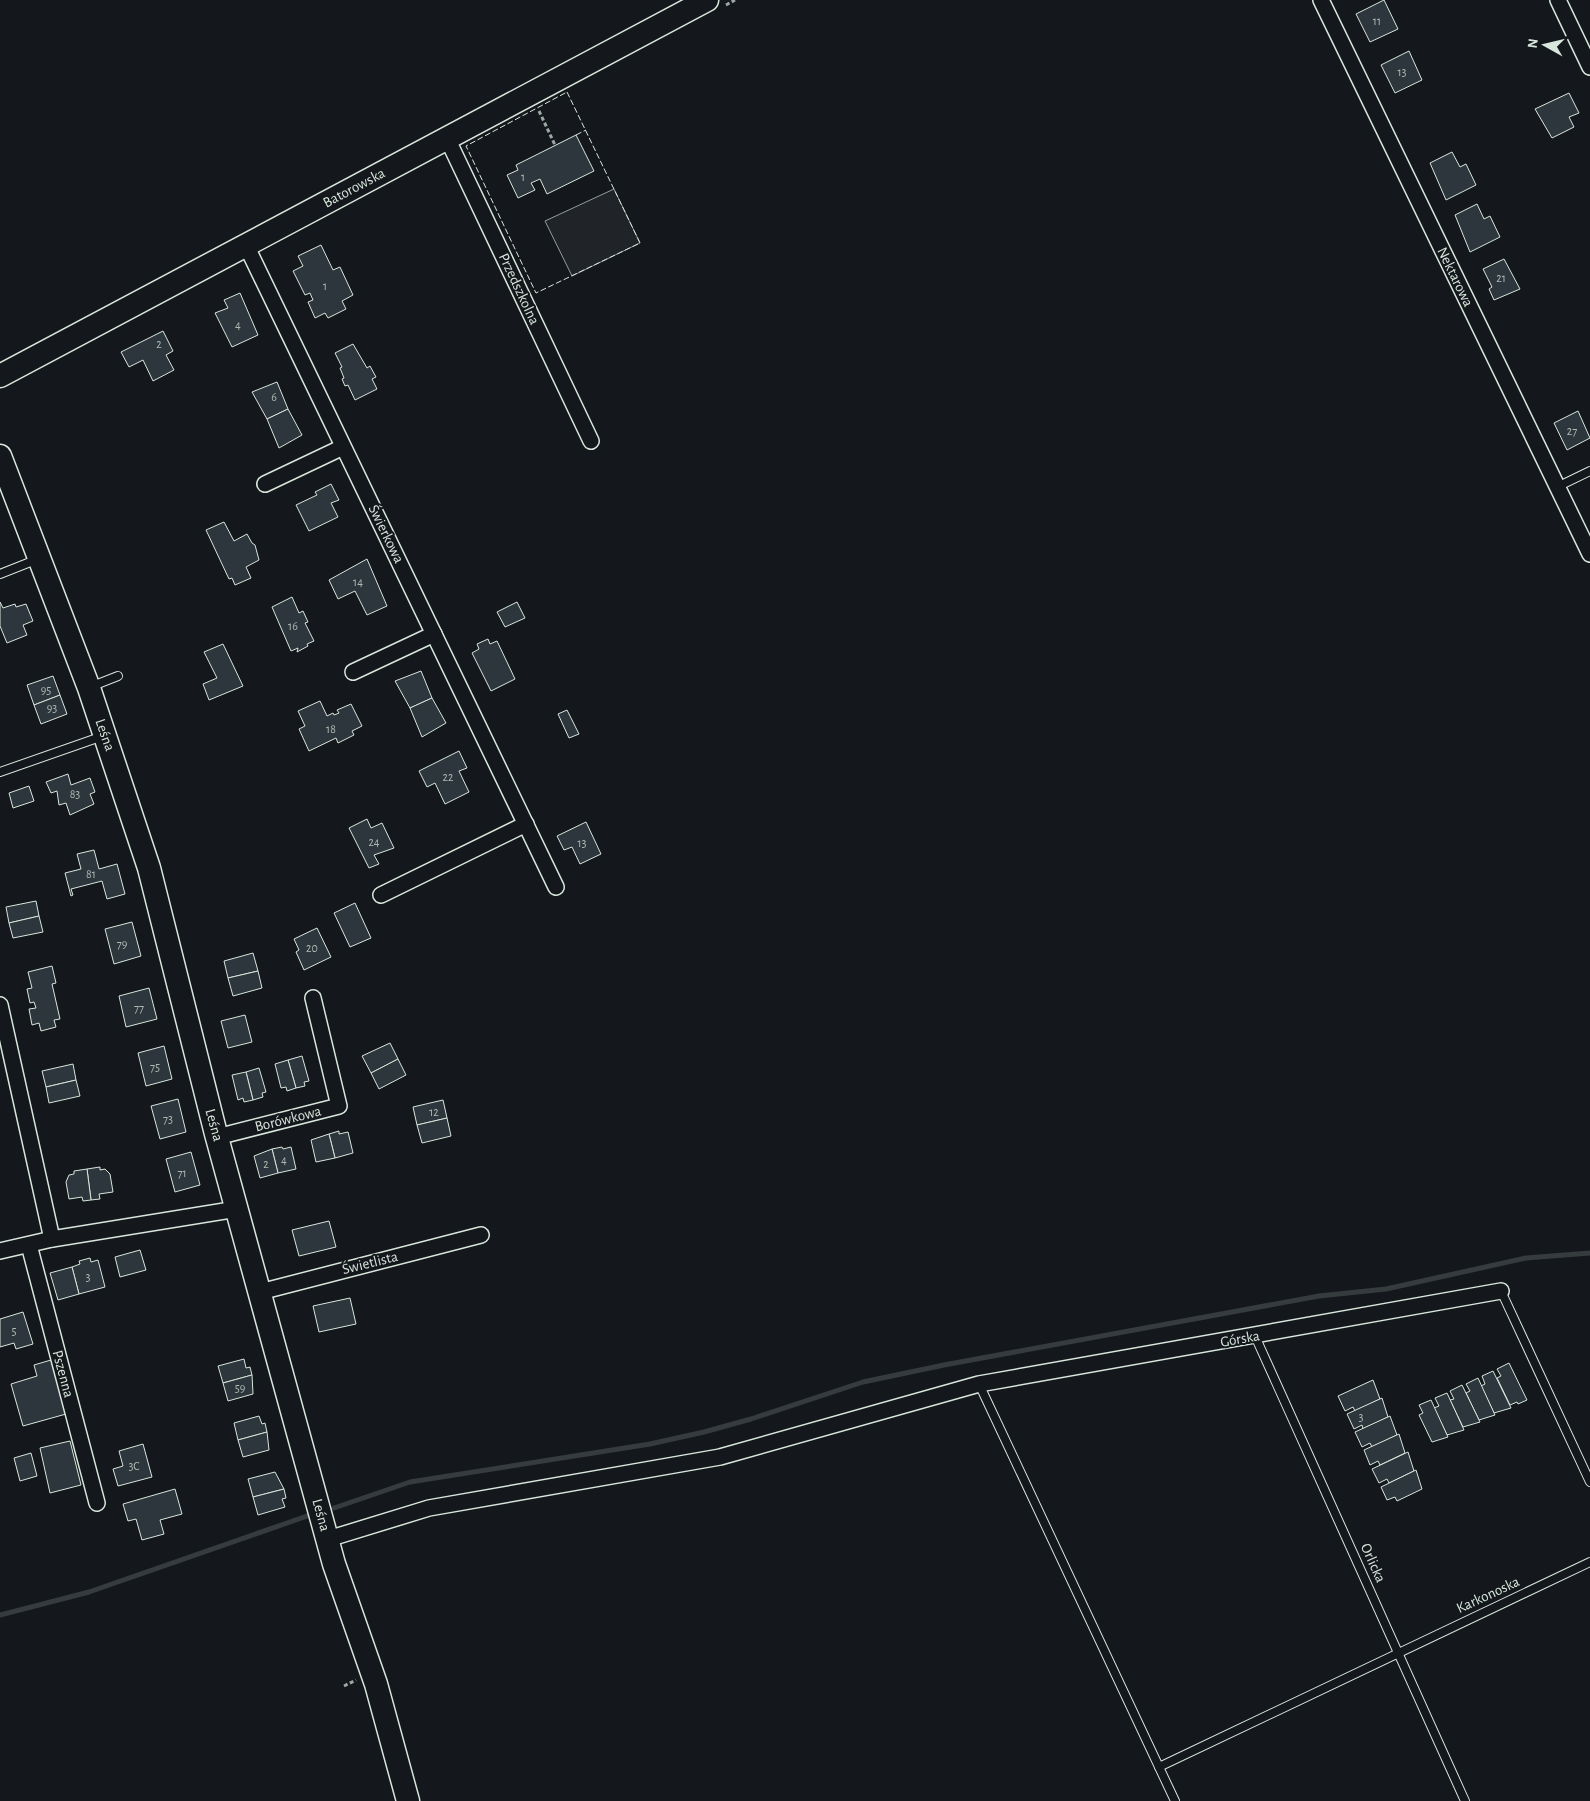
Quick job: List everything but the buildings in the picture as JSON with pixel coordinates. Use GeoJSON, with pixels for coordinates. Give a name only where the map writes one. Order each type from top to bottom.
{"type":"FeatureCollection","features":[{"type":"Feature","properties":{"kind":"street","name":"Batorowska"},"geometry":{"type":"LineString","coordinates":[[0,376],[707,0]]}},
{"type":"Feature","properties":{"kind":"street","name":"Nektarowa"},"geometry":{"type":"LineString","coordinates":[[1321,0],[1590,554]]}},
{"type":"Feature","properties":{"kind":"street"},"geometry":{"type":"LineString","coordinates":[[1558,0],[1590,67]]}},
{"type":"Feature","properties":{"kind":"street","name":"Przedszkolna"},"geometry":{"type":"LineString","coordinates":[[447,138],[591,441]]}},
{"type":"Feature","properties":{"kind":"street","name":"Świerkowa"},"geometry":{"type":"LineString","coordinates":[[246,245],[556,887]]}},
{"type":"Feature","properties":{"kind":"street"},"geometry":{"type":"LineString","coordinates":[[265,484],[343,447]]}},
{"type":"Feature","properties":{"kind":"street","name":"Leśna"},"geometry":{"type":"LineString","coordinates":[[0,456],[89,688],[149,868],[217,1137],[328,1539],[376,1684],[408,1801]]}},
{"type":"Feature","properties":{"kind":"street"},"geometry":{"type":"LineString","coordinates":[[353,672],[434,634]]}},
{"type":"Feature","properties":{"kind":"street"},"geometry":{"type":"LineString","coordinates":[[381,895],[526,824]]}},
{"type":"Feature","properties":{"kind":"street","name":"Borówkowa"},"geometry":{"type":"LineString","coordinates":[[217,1137],[338,1106],[313,998]]}},
{"type":"Feature","properties":{"kind":"street"},"geometry":{"type":"LineString","coordinates":[[0,1005],[52,1239]]}},
{"type":"Feature","properties":{"kind":"street"},"geometry":{"type":"LineString","coordinates":[[0,1251],[52,1239],[237,1209]]}},
{"type":"Feature","properties":{"kind":"street","name":"Świetlista"},"geometry":{"type":"LineString","coordinates":[[260,1292],[481,1235]]}},
{"type":"Feature","properties":{"kind":"street","name":"Pszenna"},"geometry":{"type":"LineString","coordinates":[[29,1245],[96,1503]]}},
{"type":"Feature","properties":{"kind":"street","name":"Górska"},"geometry":{"type":"LineString","coordinates":[[328,1539],[429,1508],[720,1457],[978,1384],[1501,1291]]}},
{"type":"Feature","properties":{"kind":"lane"},"geometry":{"type":"LineString","coordinates":[[1557,487],[1590,470]]}},
{"type":"Feature","properties":{"kind":"lane"},"geometry":{"type":"LineString","coordinates":[[0,574],[40,558]]}},
{"type":"Feature","properties":{"kind":"lane"},"geometry":{"type":"LineString","coordinates":[[89,688],[118,676]]}},
{"type":"Feature","properties":{"kind":"lane"},"geometry":{"type":"LineString","coordinates":[[0,772],[105,735]]}},
{"type":"Feature","properties":{"kind":"lane"},"geometry":{"type":"LineString","coordinates":[[1501,1291],[1590,1482]]}},
{"type":"Feature","properties":{"kind":"lane","name":"Orlicka"},"geometry":{"type":"LineString","coordinates":[[1255,1336],[1465,1801]]}},
{"type":"Feature","properties":{"kind":"lane"},"geometry":{"type":"LineString","coordinates":[[978,1384],[1175,1801]]}},
{"type":"Feature","properties":{"kind":"lane","name":"Karkonoska"},"geometry":{"type":"LineString","coordinates":[[1159,1767],[1590,1562]]}},
{"type":"Feature","properties":{"kind":"path"},"geometry":{"type":"LineString","coordinates":[[538,107],[555,145]]}},
{"type":"Feature","properties":{"kind":"shaded area"},"geometry":{"type":"Polygon","coordinates":[[[614,189],[640,243],[572,276],[545,221],[614,189]]]}},
{"type":"Feature","properties":{"kind":"waterway"},"geometry":{"type":"LineString","coordinates":[[334,1508],[410,1482],[650,1444],[704,1432],[751,1419],[863,1382],[944,1365],[1319,1296],[1386,1289],[1526,1258],[1590,1253]]}},
{"type":"Feature","properties":{"kind":"waterway"},"geometry":{"type":"LineString","coordinates":[[0,1615],[89,1592],[310,1515]]}},
{"type":"Feature","properties":{"kind":"fence"},"geometry":{"type":"LineString","coordinates":[[567,92],[640,243],[536,293],[466,146],[567,92]]}},
{"type":"Feature","properties":{"kind":"fence"},"geometry":{"type":"LineString","coordinates":[[576,135],[586,130]]}}]}
